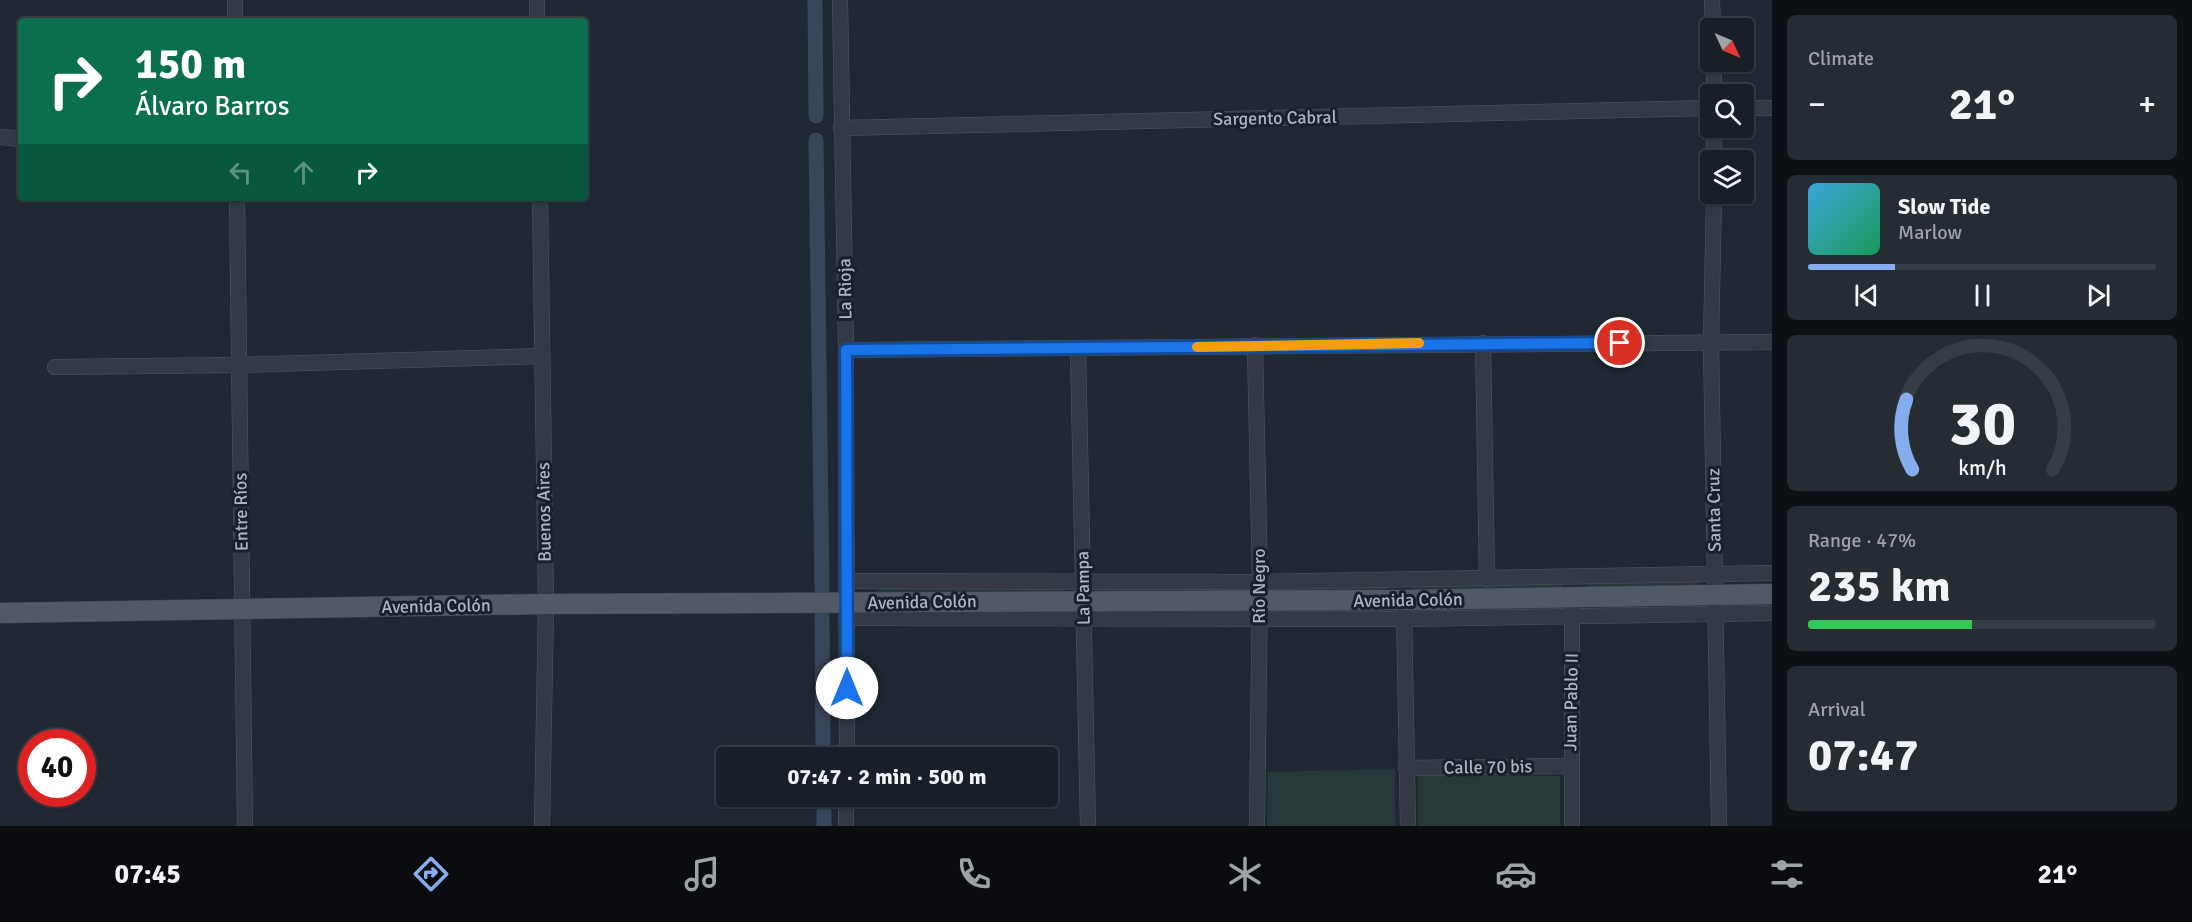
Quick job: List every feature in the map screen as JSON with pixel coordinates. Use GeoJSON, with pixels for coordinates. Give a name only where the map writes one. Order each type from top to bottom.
{"type":"FeatureCollection","features":[{"type":"Feature","properties":{"kind":"main road","name":"Avenida Colón"},"geometry":{"type":"LineString","coordinates":[[0,613],[546,604],[847,610],[1083,600],[1260,600],[1404,610],[1572,597],[1715,604],[1772,594]]}},
{"type":"Feature","properties":{"kind":"street"},"geometry":{"type":"LineString","coordinates":[[235,0],[235,18]]}},
{"type":"Feature","properties":{"kind":"street"},"geometry":{"type":"LineString","coordinates":[[537,0],[537,18]]}},
{"type":"Feature","properties":{"kind":"street","name":"La Rioja"},"geometry":{"type":"LineString","coordinates":[[840,0],[846,350],[846,747]]}},
{"type":"Feature","properties":{"kind":"street"},"geometry":{"type":"LineString","coordinates":[[1712,0],[1713,18]]}},
{"type":"Feature","properties":{"kind":"street","name":"Sargento Cabral"},"geometry":{"type":"LineString","coordinates":[[841,128],[1700,108]]}},
{"type":"Feature","properties":{"kind":"street"},"geometry":{"type":"LineString","coordinates":[[1754,108],[1772,108]]}},
{"type":"Feature","properties":{"kind":"street"},"geometry":{"type":"LineString","coordinates":[[0,137],[18,139]]}},
{"type":"Feature","properties":{"kind":"street","name":"Entre Ríos"},"geometry":{"type":"LineString","coordinates":[[237,201],[245,826]]}},
{"type":"Feature","properties":{"kind":"street","name":"Buenos Aires"},"geometry":{"type":"LineString","coordinates":[[540,201],[546,604],[542,826]]}},
{"type":"Feature","properties":{"kind":"street","name":"Santa Cruz"},"geometry":{"type":"LineString","coordinates":[[1713,204],[1711,343],[1719,826]]}},
{"type":"Feature","properties":{"kind":"street"},"geometry":{"type":"LineString","coordinates":[[846,350],[1772,342]]}},
{"type":"Feature","properties":{"kind":"street"},"geometry":{"type":"LineString","coordinates":[[1483,343],[1487,579]]}},
{"type":"Feature","properties":{"kind":"street","name":"Río Negro"},"geometry":{"type":"LineString","coordinates":[[1255,345],[1260,600],[1257,826]]}},
{"type":"Feature","properties":{"kind":"street","name":"La Pampa"},"geometry":{"type":"LineString","coordinates":[[1078,349],[1088,826]]}},
{"type":"Feature","properties":{"kind":"street"},"geometry":{"type":"LineString","coordinates":[[55,367],[239,365],[542,356]]}},
{"type":"Feature","properties":{"kind":"street","name":"Avenida Colón"},"geometry":{"type":"LineString","coordinates":[[1260,600],[1404,580],[1487,579],[1572,597],[1715,574],[1772,573]]}},
{"type":"Feature","properties":{"kind":"street"},"geometry":{"type":"LineString","coordinates":[[1404,580],[1407,826]]}},
{"type":"Feature","properties":{"kind":"street","name":"Avenida Colón"},"geometry":{"type":"LineString","coordinates":[[846,581],[1083,600]]}},
{"type":"Feature","properties":{"kind":"street","name":"Juan Pablo II"},"geometry":{"type":"LineString","coordinates":[[1572,597],[1570,766],[1572,826]]}},
{"type":"Feature","properties":{"kind":"street","name":"Avenida Colón"},"geometry":{"type":"LineString","coordinates":[[1715,604],[1772,613]]}},
{"type":"Feature","properties":{"kind":"street","name":"Calle 70 bis"},"geometry":{"type":"LineString","coordinates":[[1406,768],[1570,766]]}},
{"type":"Feature","properties":{"kind":"street"},"geometry":{"type":"LineString","coordinates":[[846,807],[846,826]]}},
{"type":"Feature","properties":{"kind":"shaded area"},"geometry":{"type":"Polygon","coordinates":[[[1698,582],[1697,586],[1587,587],[1587,583],[1698,582]]]}},
{"type":"Feature","properties":{"kind":"shaded area"},"geometry":{"type":"Polygon","coordinates":[[[1413,585],[1562,585],[1562,590],[1413,590],[1413,585]]]}},
{"type":"Feature","properties":{"kind":"shaded area"},"geometry":{"type":"Polygon","coordinates":[[[876,587],[1064,587],[1064,591],[876,592],[876,587]]]}},
{"type":"Feature","properties":{"kind":"shaded area"},"geometry":{"type":"Polygon","coordinates":[[[1095,587],[1244,587],[1244,591],[1095,592],[1095,587]]]}},
{"type":"Feature","properties":{"kind":"shaded area"},"geometry":{"type":"Polygon","coordinates":[[[1275,587],[1387,587],[1387,592],[1275,592],[1275,587]]]}},
{"type":"Feature","properties":{"kind":"shaded area"},"geometry":{"type":"Polygon","coordinates":[[[1562,606],[1562,611],[1413,611],[1412,607],[1562,606]]]}},
{"type":"Feature","properties":{"kind":"shaded area"},"geometry":{"type":"Polygon","coordinates":[[[1395,769],[1395,826],[1267,826],[1268,772],[1395,769]]]}},
{"type":"Feature","properties":{"kind":"shaded area"},"geometry":{"type":"Polygon","coordinates":[[[1418,774],[1560,776],[1560,826],[1418,826],[1418,774]]]}},
{"type":"Feature","properties":{"kind":"waterway"},"geometry":{"type":"LineString","coordinates":[[815,0],[816,116]]}},
{"type":"Feature","properties":{"kind":"waterway"},"geometry":{"type":"LineString","coordinates":[[816,140],[822,589]]}},
{"type":"Feature","properties":{"kind":"waterway"},"geometry":{"type":"LineString","coordinates":[[822,616],[823,747]]}},
{"type":"Feature","properties":{"kind":"waterway"},"geometry":{"type":"LineString","coordinates":[[824,807],[824,826]]}},
{"type":"Feature","properties":{"kind":"slow traffic"},"geometry":{"type":"LineString","coordinates":[[1197,347],[1419,343]]}},
{"type":"Feature","properties":{"kind":"route"},"geometry":{"type":"LineString","coordinates":[[847,688],[846,350],[1620,343]]}}]}
